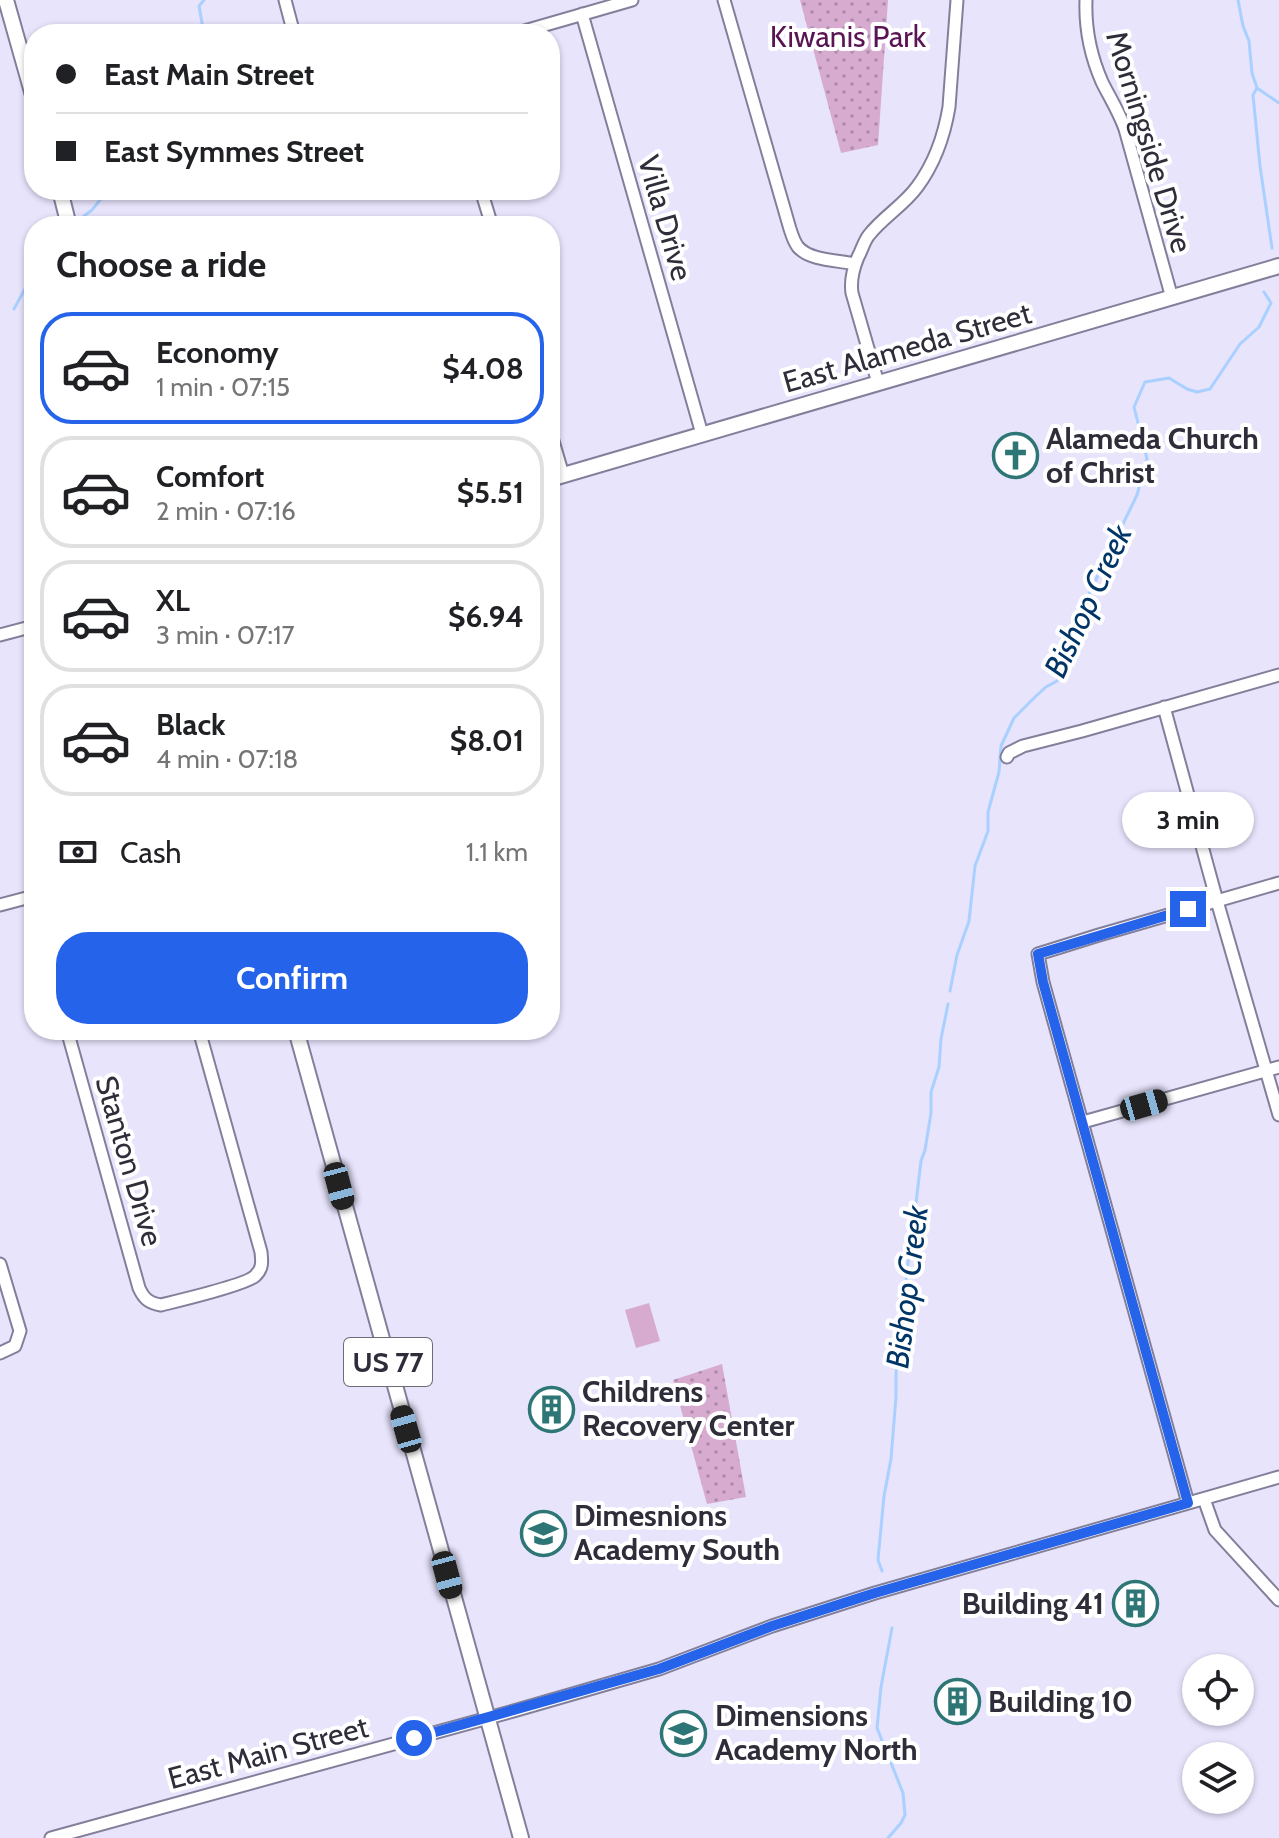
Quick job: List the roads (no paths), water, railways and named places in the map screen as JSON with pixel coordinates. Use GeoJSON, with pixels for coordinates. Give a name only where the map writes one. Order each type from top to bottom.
{"type":"FeatureCollection","features":[{"type":"Feature","properties":{"kind":"main road"},"geometry":{"type":"LineString","coordinates":[[6,0],[24,64]]}},
{"type":"Feature","properties":{"kind":"main road","name":"East Alameda Street"},"geometry":{"type":"LineString","coordinates":[[560,476],[1279,266]]}},
{"type":"Feature","properties":{"kind":"main road","name":"US 77"},"geometry":{"type":"LineString","coordinates":[[299,1040],[521,1838]]}},
{"type":"Feature","properties":{"kind":"street"},"geometry":{"type":"LineString","coordinates":[[285,0],[291,24]]}},
{"type":"Feature","properties":{"kind":"street"},"geometry":{"type":"LineString","coordinates":[[548,24],[632,0]]}},
{"type":"Feature","properties":{"kind":"street"},"geometry":{"type":"LineString","coordinates":[[724,0],[796,244],[818,257],[855,264]]}},
{"type":"Feature","properties":{"kind":"street"},"geometry":{"type":"LineString","coordinates":[[878,383],[851,288],[855,264],[867,237],[914,191],[928,172],[938,150],[949,107],[957,0]]}},
{"type":"Feature","properties":{"kind":"street","name":"Morningside Drive"},"geometry":{"type":"LineString","coordinates":[[1086,0],[1087,29],[1093,55],[1125,129],[1172,298]]}},
{"type":"Feature","properties":{"kind":"street","name":"Villa Drive"},"geometry":{"type":"LineString","coordinates":[[582,14],[702,434]]}},
{"type":"Feature","properties":{"kind":"street"},"geometry":{"type":"LineString","coordinates":[[0,635],[24,629]]}},
{"type":"Feature","properties":{"kind":"street"},"geometry":{"type":"LineString","coordinates":[[1007,757],[1023,746],[1279,675]]}},
{"type":"Feature","properties":{"kind":"street"},"geometry":{"type":"LineString","coordinates":[[1164,707],[1279,1115]]}},
{"type":"Feature","properties":{"kind":"street"},"geometry":{"type":"LineString","coordinates":[[1188,1503],[1043,982],[1038,954],[1279,883]]}},
{"type":"Feature","properties":{"kind":"street"},"geometry":{"type":"LineString","coordinates":[[0,905],[24,902]]}},
{"type":"Feature","properties":{"kind":"street","name":"Stanton Drive"},"geometry":{"type":"LineString","coordinates":[[70,1040],[139,1288],[150,1302],[161,1305],[243,1282],[256,1275],[262,1266],[261,1252],[202,1040]]}},
{"type":"Feature","properties":{"kind":"street"},"geometry":{"type":"LineString","coordinates":[[1083,1122],[1279,1067]]}},
{"type":"Feature","properties":{"kind":"street"},"geometry":{"type":"LineString","coordinates":[[0,1264],[20,1331],[15,1346],[0,1353]]}},
{"type":"Feature","properties":{"kind":"street","name":"East Main Street"},"geometry":{"type":"LineString","coordinates":[[51,1838],[659,1669],[772,1626],[875,1593],[1279,1477]]}},
{"type":"Feature","properties":{"kind":"street"},"geometry":{"type":"LineString","coordinates":[[1204,1499],[1215,1530],[1279,1600]]}},
{"type":"Feature","properties":{"kind":"waterway"},"geometry":{"type":"LineString","coordinates":[[202,24],[199,6],[204,0]]}},
{"type":"Feature","properties":{"kind":"waterway","name":"Bishop Creek"},"geometry":{"type":"LineString","coordinates":[[1238,0],[1257,88],[1253,95],[1272,248]]}},
{"type":"Feature","properties":{"kind":"waterway"},"geometry":{"type":"LineString","coordinates":[[1257,88],[1279,103]]}},
{"type":"Feature","properties":{"kind":"waterway"},"geometry":{"type":"LineString","coordinates":[[84,216],[100,200]]}},
{"type":"Feature","properties":{"kind":"waterway"},"geometry":{"type":"LineString","coordinates":[[14,309],[24,290]]}},
{"type":"Feature","properties":{"kind":"waterway","name":"Bishop Creek"},"geometry":{"type":"LineString","coordinates":[[950,991],[957,955],[969,921],[975,866],[988,831],[988,812],[999,772],[1001,746],[1014,718],[1046,687],[1057,681],[1074,649],[1087,598],[1137,495],[1147,459],[1134,407],[1145,382],[1169,378],[1197,392],[1210,389],[1240,344],[1259,327],[1271,303],[1264,292]]}},
{"type":"Feature","properties":{"kind":"waterway","name":"Bishop Creek"},"geometry":{"type":"LineString","coordinates":[[882,1571],[878,1560],[891,1459],[897,1341],[904,1313],[921,1161],[931,1113],[931,1092],[939,1067],[948,1004]]}},
{"type":"Feature","properties":{"kind":"waterway","name":"Bishop Creek"},"geometry":{"type":"LineString","coordinates":[[888,1838],[905,1815],[903,1793],[877,1728],[892,1628]]}},
{"type":"Feature","properties":{"kind":"place","name":"Alameda Church of Christ"},"geometry":{"type":"Point","coordinates":[1015,456]}},
{"type":"Feature","properties":{"kind":"place","name":"Childrens Recovery Center"},"geometry":{"type":"Point","coordinates":[551,1409]}},
{"type":"Feature","properties":{"kind":"place","name":"Dimesnions Academy South"},"geometry":{"type":"Point","coordinates":[543,1533]}},
{"type":"Feature","properties":{"kind":"place","name":"Building 41"},"geometry":{"type":"Point","coordinates":[1135,1604]}},
{"type":"Feature","properties":{"kind":"place","name":"Building 10"},"geometry":{"type":"Point","coordinates":[957,1702]}},
{"type":"Feature","properties":{"kind":"place","name":"Dimensions Academy North"},"geometry":{"type":"Point","coordinates":[684,1733]}},
{"type":"Feature","properties":{"kind":"park label","name":"Kiwanis Park"},"geometry":{"type":"Point","coordinates":[848,37]}}]}
